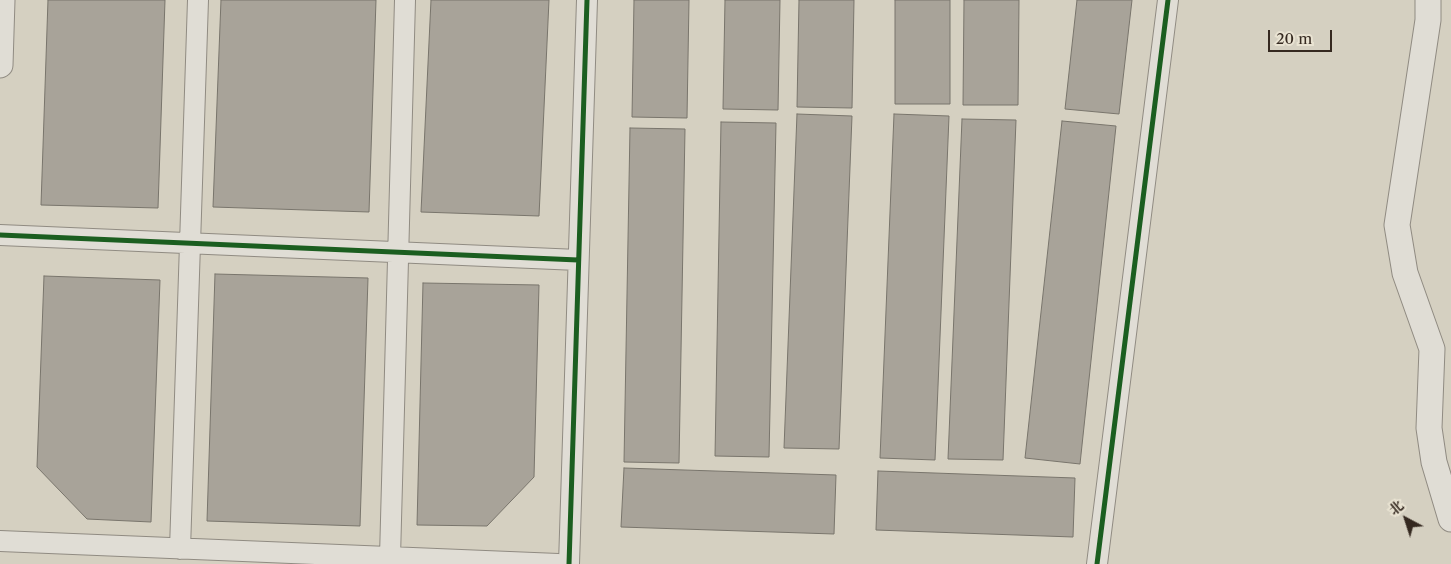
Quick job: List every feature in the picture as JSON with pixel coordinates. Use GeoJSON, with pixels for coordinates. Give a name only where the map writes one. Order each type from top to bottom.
{"type":"FeatureCollection","features":[{"type":"Feature","properties":{"kind":"street"},"geometry":{"type":"LineString","coordinates":[[0,64],[2,0]]}},
{"type":"Feature","properties":{"kind":"street"},"geometry":{"type":"LineString","coordinates":[[180,549],[198,0]]}},
{"type":"Feature","properties":{"kind":"street"},"geometry":{"type":"LineString","coordinates":[[390,557],[405,0]]}},
{"type":"Feature","properties":{"kind":"street"},"geometry":{"type":"LineString","coordinates":[[569,564],[587,0]]}},
{"type":"Feature","properties":{"kind":"street"},"geometry":{"type":"LineString","coordinates":[[1097,564],[1168,0]]}},
{"type":"Feature","properties":{"kind":"street"},"geometry":{"type":"LineString","coordinates":[[1428,0],[1428,20],[1397,225],[1405,273],[1432,349],[1429,428],[1434,462],[1451,519]]}},
{"type":"Feature","properties":{"kind":"street"},"geometry":{"type":"LineString","coordinates":[[0,234],[578,260]]}},
{"type":"Feature","properties":{"kind":"street"},"geometry":{"type":"LineString","coordinates":[[0,541],[180,549],[230,557],[390,557],[558,564]]}},
{"type":"Feature","properties":{"kind":"building"},"geometry":{"type":"Polygon","coordinates":[[[48,0],[165,0],[158,208],[41,205],[48,0]]]}},
{"type":"Feature","properties":{"kind":"building"},"geometry":{"type":"Polygon","coordinates":[[[221,0],[376,0],[369,212],[213,207],[221,0]]]}},
{"type":"Feature","properties":{"kind":"building"},"geometry":{"type":"Polygon","coordinates":[[[431,0],[549,0],[539,216],[421,212],[431,0]]]}},
{"type":"Feature","properties":{"kind":"building"},"geometry":{"type":"Polygon","coordinates":[[[634,0],[689,0],[687,118],[632,117],[634,0]]]}},
{"type":"Feature","properties":{"kind":"building"},"geometry":{"type":"Polygon","coordinates":[[[725,0],[780,0],[778,110],[723,109],[725,0]]]}},
{"type":"Feature","properties":{"kind":"building"},"geometry":{"type":"Polygon","coordinates":[[[799,0],[854,0],[852,108],[797,107],[799,0]]]}},
{"type":"Feature","properties":{"kind":"building"},"geometry":{"type":"Polygon","coordinates":[[[895,0],[950,0],[950,104],[895,104],[895,0]]]}},
{"type":"Feature","properties":{"kind":"building"},"geometry":{"type":"Polygon","coordinates":[[[964,0],[1019,0],[1018,105],[963,105],[964,0]]]}},
{"type":"Feature","properties":{"kind":"building"},"geometry":{"type":"Polygon","coordinates":[[[1077,0],[1132,0],[1119,114],[1065,109],[1077,0]]]}},
{"type":"Feature","properties":{"kind":"building"},"geometry":{"type":"Polygon","coordinates":[[[797,114],[852,116],[839,449],[784,448],[797,114]]]}},
{"type":"Feature","properties":{"kind":"building"},"geometry":{"type":"Polygon","coordinates":[[[894,114],[949,116],[935,460],[880,458],[894,114]]]}},
{"type":"Feature","properties":{"kind":"building"},"geometry":{"type":"Polygon","coordinates":[[[962,119],[1016,120],[1003,460],[948,459],[962,119]]]}},
{"type":"Feature","properties":{"kind":"building"},"geometry":{"type":"Polygon","coordinates":[[[1062,121],[1116,126],[1080,464],[1025,458],[1062,121]]]}},
{"type":"Feature","properties":{"kind":"building"},"geometry":{"type":"Polygon","coordinates":[[[721,122],[776,123],[769,457],[715,456],[721,122]]]}},
{"type":"Feature","properties":{"kind":"building"},"geometry":{"type":"Polygon","coordinates":[[[630,128],[685,129],[679,463],[624,462],[630,128]]]}},
{"type":"Feature","properties":{"kind":"building"},"geometry":{"type":"Polygon","coordinates":[[[215,274],[368,278],[360,526],[207,521],[215,274]]]}},
{"type":"Feature","properties":{"kind":"building"},"geometry":{"type":"Polygon","coordinates":[[[44,276],[160,280],[151,522],[87,519],[37,467],[44,276]]]}},
{"type":"Feature","properties":{"kind":"building"},"geometry":{"type":"Polygon","coordinates":[[[423,283],[539,285],[534,477],[487,526],[417,525],[423,283]]]}},
{"type":"Feature","properties":{"kind":"building"},"geometry":{"type":"Polygon","coordinates":[[[624,468],[836,475],[834,534],[621,527],[624,468]]]}},
{"type":"Feature","properties":{"kind":"building"},"geometry":{"type":"Polygon","coordinates":[[[878,471],[1075,478],[1073,537],[876,530],[878,471]]]}},
{"type":"Feature","properties":{"kind":"cycle path"},"geometry":{"type":"LineString","coordinates":[[569,564],[587,0]]}},
{"type":"Feature","properties":{"kind":"cycle path"},"geometry":{"type":"LineString","coordinates":[[1097,564],[1168,0]]}},
{"type":"Feature","properties":{"kind":"cycle path"},"geometry":{"type":"LineString","coordinates":[[0,235],[578,260]]}}]}
